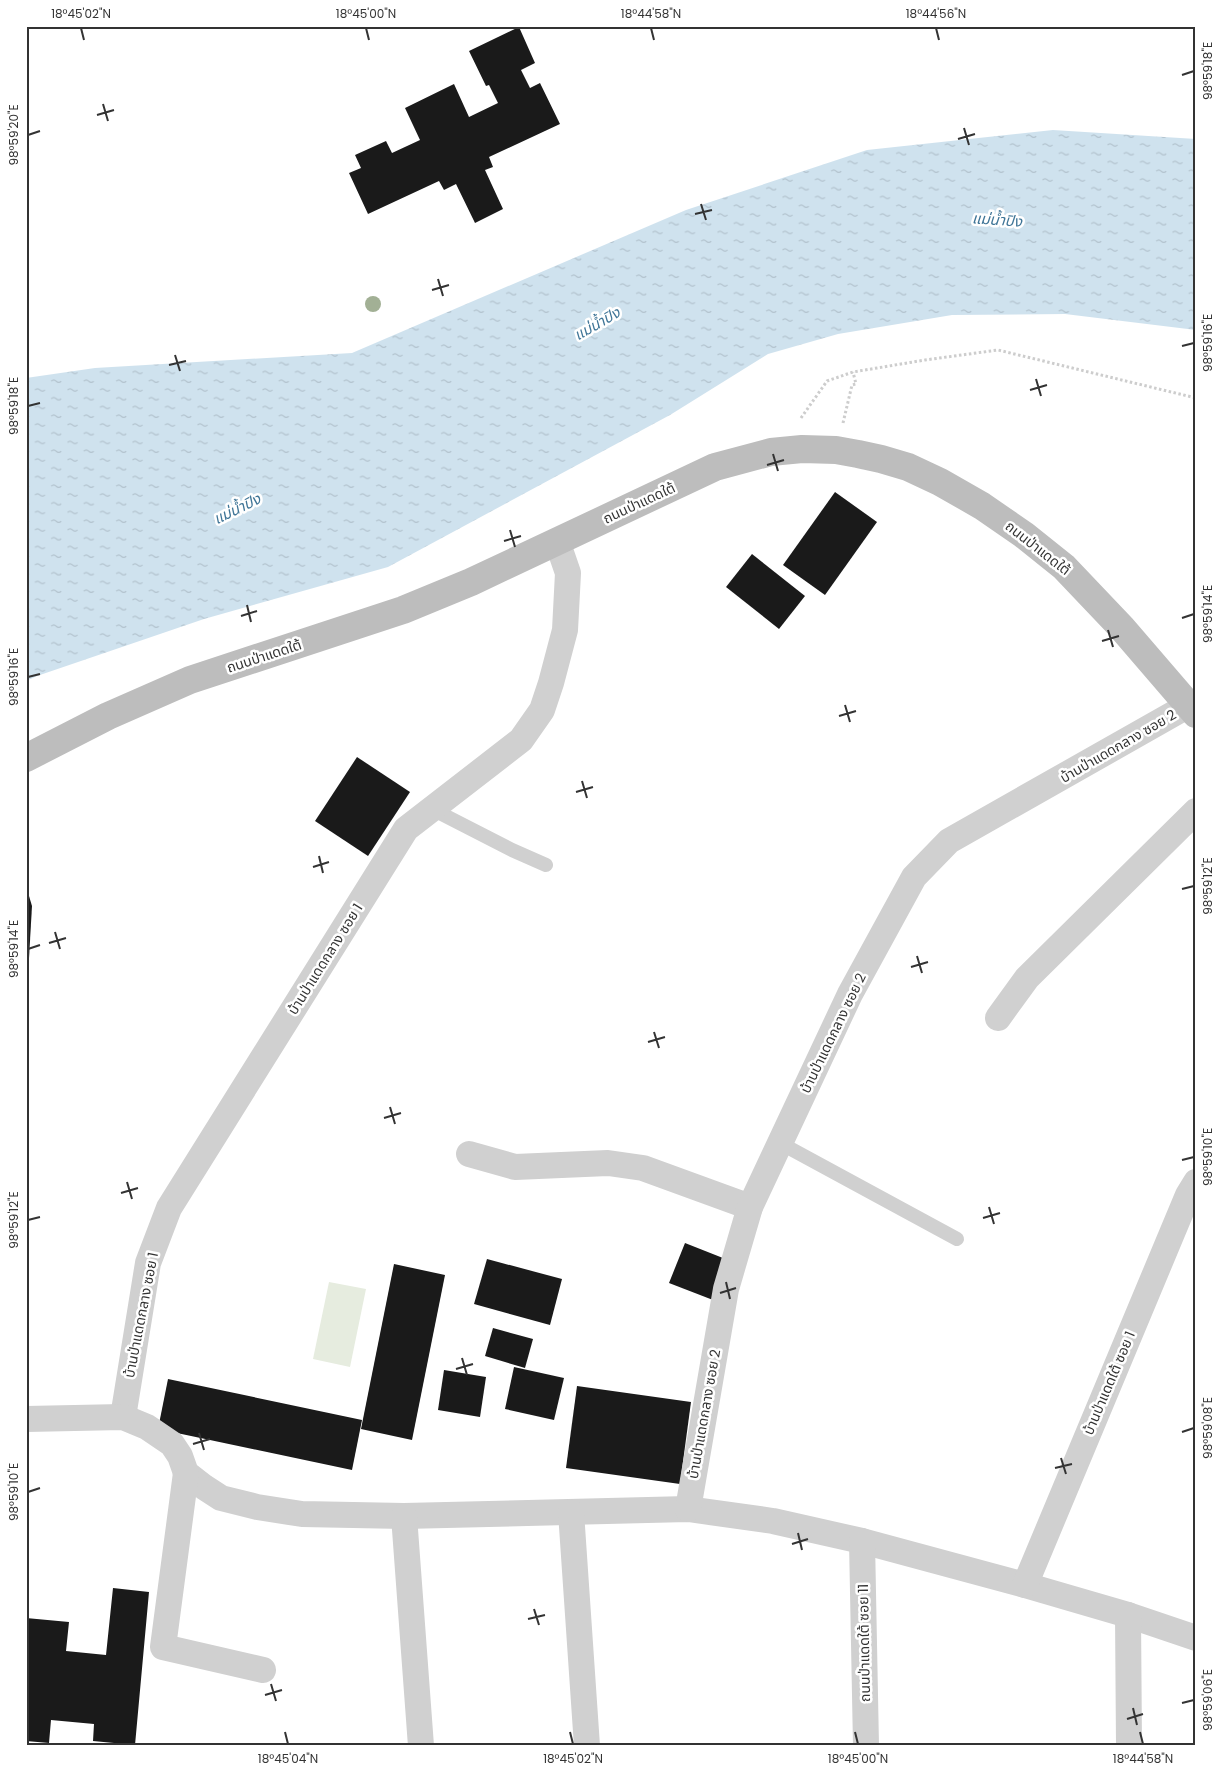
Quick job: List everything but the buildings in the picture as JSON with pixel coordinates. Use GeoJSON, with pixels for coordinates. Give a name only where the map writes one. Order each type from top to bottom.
{"type":"FeatureCollection","features":[{"type":"Feature","properties":{"kind":"street","name":"ถนนป่าแดดใต้"},"geometry":{"type":"LineString","coordinates":[[26,758],[108,716],[190,680],[403,610],[471,582],[715,467],[771,452],[802,449],[836,450],[881,458],[940,482],[982,506],[1024,534],[1064,566],[1122,628],[1192,710]]}},
{"type":"Feature","properties":{"kind":"street","name":"บ้านป่าแดดกลาง ซอย 1"},"geometry":{"type":"LineString","coordinates":[[123,1417],[148,1263],[168,1208],[406,828],[521,740],[542,710],[565,630],[568,573],[557,542]]}},
{"type":"Feature","properties":{"kind":"street","name":"บ้านป่าแดดกลาง ซอย 2"},"geometry":{"type":"LineString","coordinates":[[688,1509],[726,1290],[750,1207],[850,994],[914,877],[949,841],[1192,710]]}},
{"type":"Feature","properties":{"kind":"street"},"geometry":{"type":"LineString","coordinates":[[998,1018],[1027,978],[1196,811]]}},
{"type":"Feature","properties":{"kind":"street"},"geometry":{"type":"LineString","coordinates":[[469,1154],[515,1167],[608,1163],[642,1168],[750,1207]]}},
{"type":"Feature","properties":{"kind":"street","name":"บ้านป่าแดดใต้ ซอย 1"},"geometry":{"type":"LineString","coordinates":[[1025,1585],[1188,1195],[1196,1182]]}},
{"type":"Feature","properties":{"kind":"street"},"geometry":{"type":"LineString","coordinates":[[26,1419],[123,1417],[147,1427],[172,1444],[180,1456],[186,1473],[163,1647],[263,1670]]}},
{"type":"Feature","properties":{"kind":"street"},"geometry":{"type":"LineString","coordinates":[[186,1473],[221,1498],[257,1507],[302,1514],[404,1516],[688,1509],[773,1520],[862,1541],[1025,1585],[1128,1615],[1196,1638]]}},
{"type":"Feature","properties":{"kind":"street"},"geometry":{"type":"LineString","coordinates":[[572,1512],[587,1746]]}},
{"type":"Feature","properties":{"kind":"street"},"geometry":{"type":"LineString","coordinates":[[404,1516],[421,1746]]}},
{"type":"Feature","properties":{"kind":"street","name":"ถนนป่าแดดใต้ ซอย 11"},"geometry":{"type":"LineString","coordinates":[[862,1541],[866,1746]]}},
{"type":"Feature","properties":{"kind":"street"},"geometry":{"type":"LineString","coordinates":[[1128,1615],[1129,1746]]}},
{"type":"Feature","properties":{"kind":"lane"},"geometry":{"type":"LineString","coordinates":[[432,809],[512,850],[546,865]]}},
{"type":"Feature","properties":{"kind":"lane"},"geometry":{"type":"LineString","coordinates":[[780,1143],[957,1239]]}},
{"type":"Feature","properties":{"kind":"path"},"geometry":{"type":"LineString","coordinates":[[801,418],[826,381],[853,372],[998,350],[1196,398]]}},
{"type":"Feature","properties":{"kind":"path"},"geometry":{"type":"LineString","coordinates":[[836,450],[852,385],[856,384],[853,372]]}},
{"type":"Feature","properties":{"kind":"shaded area"},"geometry":{"type":"Polygon","coordinates":[[[329,1282],[366,1289],[350,1367],[313,1359],[329,1282]]]}},
{"type":"Feature","properties":{"kind":"water","name":"แม่น้ำปิง"},"geometry":{"type":"Polygon","coordinates":[[[1053,130],[1196,139],[1196,330],[1065,314],[952,315],[838,334],[768,354],[670,415],[388,567],[204,619],[26,681],[26,378],[95,368],[352,353],[686,210],[867,150],[1053,130]]]}}]}
